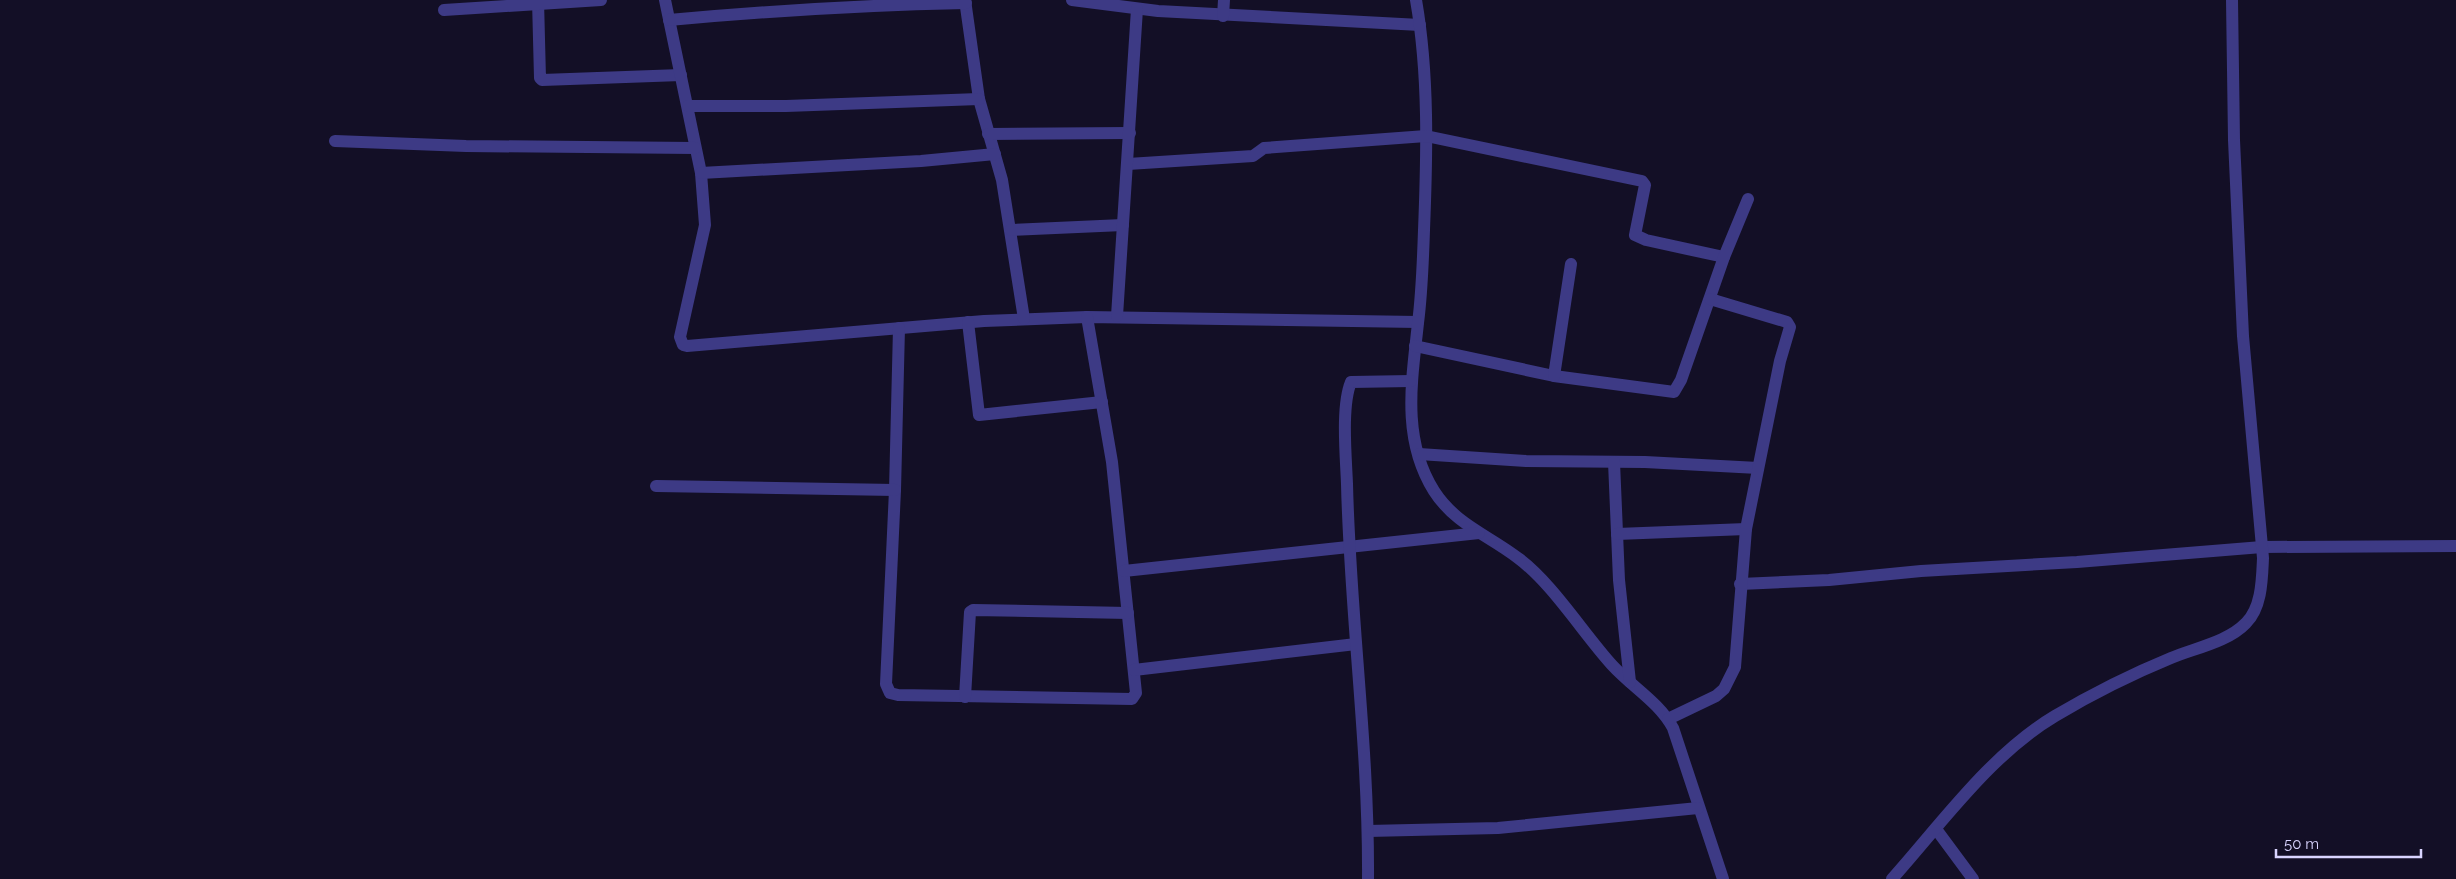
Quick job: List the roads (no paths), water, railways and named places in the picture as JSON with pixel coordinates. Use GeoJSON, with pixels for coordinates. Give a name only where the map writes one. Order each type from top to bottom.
{"type":"FeatureCollection","features":[{"type":"Feature","properties":{"kind":"street"},"geometry":{"type":"LineString","coordinates":[[444,10],[538,2],[601,0]]}},
{"type":"Feature","properties":{"kind":"street"},"geometry":{"type":"LineString","coordinates":[[665,0],[701,173],[705,225],[680,337],[683,345],[968,322],[1117,316],[1418,322]]}},
{"type":"Feature","properties":{"kind":"street"},"geometry":{"type":"LineString","coordinates":[[1072,0],[1137,9],[1223,16],[1420,25]]}},
{"type":"Feature","properties":{"kind":"street"},"geometry":{"type":"LineString","coordinates":[[1223,16],[1224,0]]}},
{"type":"Feature","properties":{"kind":"street"},"geometry":{"type":"LineString","coordinates":[[1416,0],[1420,25],[1426,136],[1424,232],[1418,322],[1411,380],[1412,422],[1419,454],[1432,488],[1442,503],[1459,520],[1518,558],[1540,577],[1614,666],[1662,711],[1668,719],[1723,879]]}},
{"type":"Feature","properties":{"kind":"street"},"geometry":{"type":"LineString","coordinates":[[1892,879],[2000,757],[2026,733],[2086,699],[2170,659],[2236,632],[2248,622],[2256,607],[2262,581],[2262,547],[2242,336],[2234,140],[2232,0]]}},
{"type":"Feature","properties":{"kind":"street"},"geometry":{"type":"LineString","coordinates":[[669,20],[797,9],[966,1],[979,99],[995,154],[1011,230],[1024,319]]}},
{"type":"Feature","properties":{"kind":"street"},"geometry":{"type":"LineString","coordinates":[[538,2],[540,78],[542,80],[681,76]]}},
{"type":"Feature","properties":{"kind":"street"},"geometry":{"type":"LineString","coordinates":[[1117,316],[1137,9]]}},
{"type":"Feature","properties":{"kind":"street"},"geometry":{"type":"LineString","coordinates":[[688,106],[786,106],[979,99]]}},
{"type":"Feature","properties":{"kind":"street"},"geometry":{"type":"LineString","coordinates":[[988,134],[1130,133]]}},
{"type":"Feature","properties":{"kind":"street"},"geometry":{"type":"LineString","coordinates":[[1128,164],[1253,156],[1264,148],[1426,136],[1642,181],[1645,185],[1634,235],[1646,240],[1724,257]]}},
{"type":"Feature","properties":{"kind":"street"},"geometry":{"type":"LineString","coordinates":[[335,141],[466,146],[696,148]]}},
{"type":"Feature","properties":{"kind":"street"},"geometry":{"type":"LineString","coordinates":[[701,173],[920,161],[995,154]]}},
{"type":"Feature","properties":{"kind":"street"},"geometry":{"type":"LineString","coordinates":[[1415,346],[1554,376],[1674,392],[1681,380],[1724,257],[1748,200]]}},
{"type":"Feature","properties":{"kind":"street"},"geometry":{"type":"LineString","coordinates":[[1011,230],[1123,225]]}},
{"type":"Feature","properties":{"kind":"street"},"geometry":{"type":"LineString","coordinates":[[1554,376],[1571,264]]}},
{"type":"Feature","properties":{"kind":"street"},"geometry":{"type":"LineString","coordinates":[[1668,719],[1716,696],[1727,682],[1735,667],[1740,584],[1746,530],[1780,361],[1790,325],[1710,299]]}},
{"type":"Feature","properties":{"kind":"street"},"geometry":{"type":"LineString","coordinates":[[898,328],[895,490],[886,684],[890,693],[898,695],[964,697],[1132,699],[1136,695],[1134,670],[1112,462],[1087,317]]}},
{"type":"Feature","properties":{"kind":"street"},"geometry":{"type":"LineString","coordinates":[[968,322],[979,415],[1102,402]]}},
{"type":"Feature","properties":{"kind":"street"},"geometry":{"type":"LineString","coordinates":[[1368,879],[1366,778],[1348,546],[1345,427],[1351,382],[1411,380]]}},
{"type":"Feature","properties":{"kind":"street"},"geometry":{"type":"LineString","coordinates":[[1419,454],[1526,461],[1727,465],[1758,468]]}},
{"type":"Feature","properties":{"kind":"street"},"geometry":{"type":"LineString","coordinates":[[1614,462],[1619,580],[1630,682]]}},
{"type":"Feature","properties":{"kind":"street"},"geometry":{"type":"LineString","coordinates":[[656,486],[895,490]]}},
{"type":"Feature","properties":{"kind":"street"},"geometry":{"type":"LineString","coordinates":[[1617,534],[1746,530]]}},
{"type":"Feature","properties":{"kind":"street"},"geometry":{"type":"LineString","coordinates":[[1124,571],[1479,533]]}},
{"type":"Feature","properties":{"kind":"street"},"geometry":{"type":"LineString","coordinates":[[1740,584],[1828,580],[2262,547],[2456,546]]}},
{"type":"Feature","properties":{"kind":"street"},"geometry":{"type":"LineString","coordinates":[[964,697],[970,612],[973,610],[1128,614]]}},
{"type":"Feature","properties":{"kind":"street"},"geometry":{"type":"LineString","coordinates":[[1134,670],[1356,644]]}},
{"type":"Feature","properties":{"kind":"street"},"geometry":{"type":"LineString","coordinates":[[1368,831],[1498,828],[1698,808]]}},
{"type":"Feature","properties":{"kind":"street"},"geometry":{"type":"LineString","coordinates":[[1936,829],[1973,879]]}}]}
